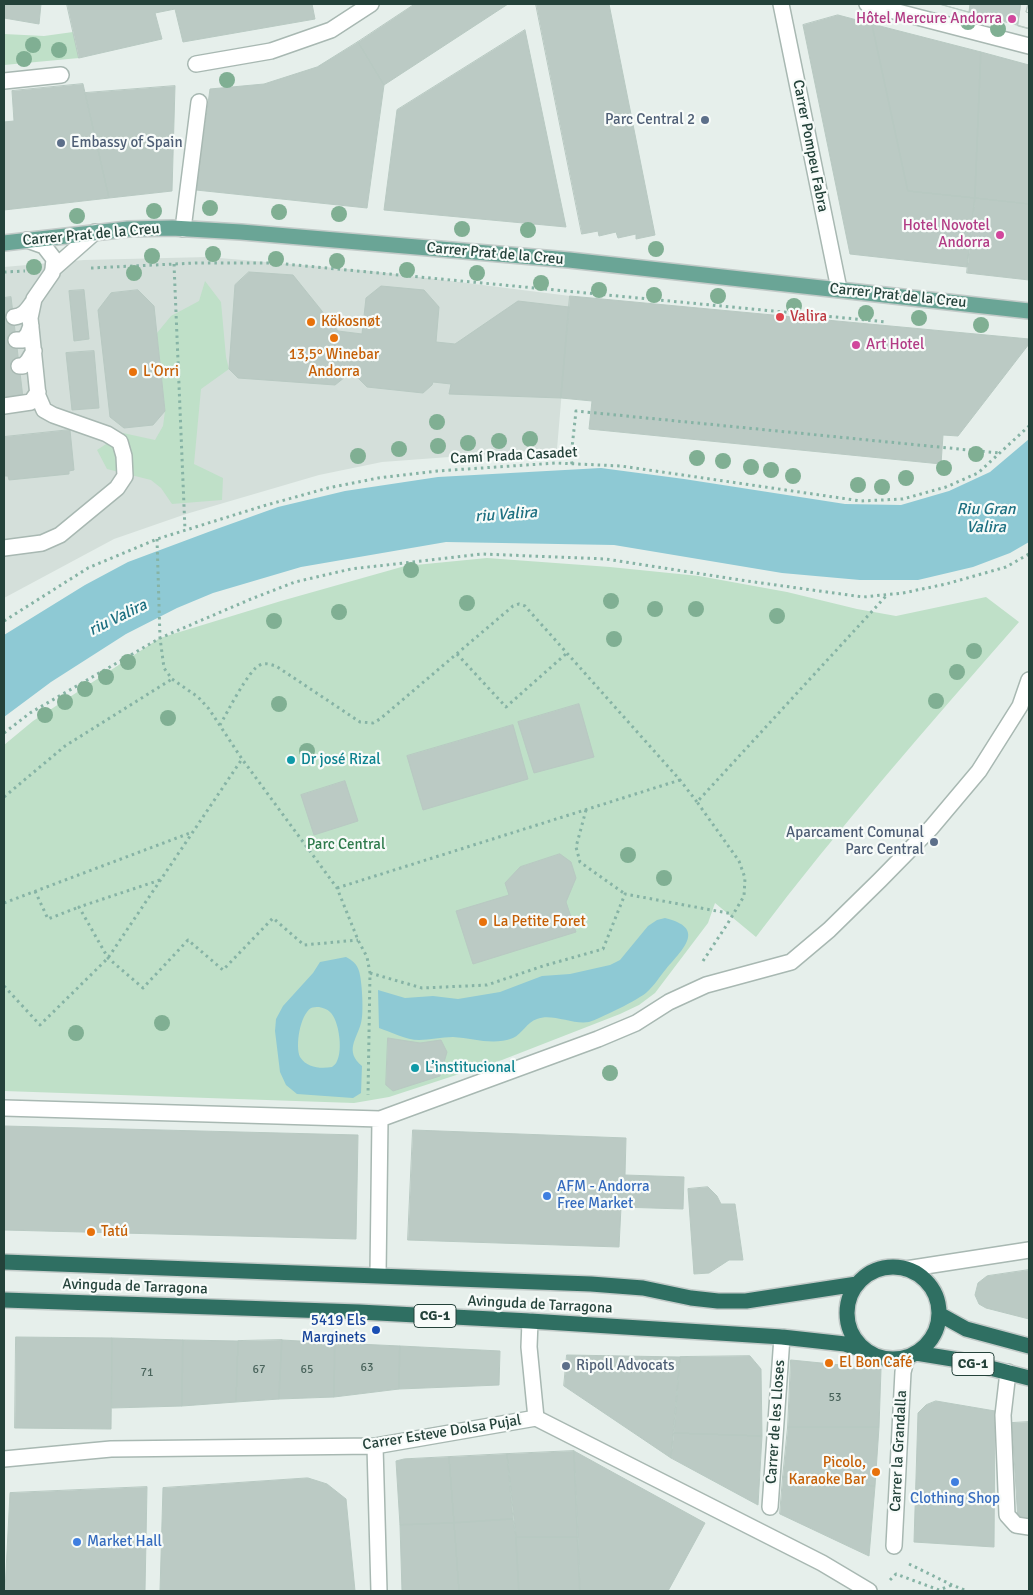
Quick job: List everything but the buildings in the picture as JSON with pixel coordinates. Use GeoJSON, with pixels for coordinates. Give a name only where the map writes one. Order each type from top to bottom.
{"type":"FeatureCollection","features":[{"type":"Feature","properties":{"kind":"highway","name":"Avinguda de Tarragona"},"geometry":{"type":"LineString","coordinates":[[4,1262],[591,1284],[643,1288],[691,1298],[718,1301],[746,1301],[857,1284]]}},
{"type":"Feature","properties":{"kind":"highway"},"geometry":{"type":"LineString","coordinates":[[864,1350],[854,1339],[848,1326],[846,1311],[849,1297],[857,1284],[866,1275],[876,1270],[897,1267],[920,1276],[930,1287],[937,1300],[939,1314],[937,1326],[925,1346],[912,1355]]}},
{"type":"Feature","properties":{"kind":"highway","name":"Avinguda de Tarragona"},"geometry":{"type":"LineString","coordinates":[[4,1300],[359,1312],[530,1321],[782,1337],[845,1344],[864,1350]]}},
{"type":"Feature","properties":{"kind":"highway","name":"CG-1"},"geometry":{"type":"LineString","coordinates":[[939,1314],[966,1329],[1029,1346]]}},
{"type":"Feature","properties":{"kind":"highway","name":"CG-1"},"geometry":{"type":"LineString","coordinates":[[864,1350],[877,1357],[892,1360],[912,1355],[959,1360],[1029,1378]]}},
{"type":"Feature","properties":{"kind":"main road","name":"Carrer Prat de la Creu"},"geometry":{"type":"LineString","coordinates":[[4,243],[128,229],[183,229],[568,260],[986,306],[1029,301]]}},
{"type":"Feature","properties":{"kind":"main road"},"geometry":{"type":"LineString","coordinates":[[986,306],[1029,311]]}},
{"type":"Feature","properties":{"kind":"street"},"geometry":{"type":"LineString","coordinates":[[196,64],[271,51],[331,30],[371,4]]}},
{"type":"Feature","properties":{"kind":"street","name":"Carrer Pompeu Fabra"},"geometry":{"type":"LineString","coordinates":[[780,4],[839,289]]}},
{"type":"Feature","properties":{"kind":"street"},"geometry":{"type":"LineString","coordinates":[[867,4],[1029,46]]}},
{"type":"Feature","properties":{"kind":"street"},"geometry":{"type":"LineString","coordinates":[[4,81],[61,75]]}},
{"type":"Feature","properties":{"kind":"street"},"geometry":{"type":"LineString","coordinates":[[183,229],[199,102]]}},
{"type":"Feature","properties":{"kind":"street"},"geometry":{"type":"LineString","coordinates":[[53,269],[95,232]]}},
{"type":"Feature","properties":{"kind":"street"},"geometry":{"type":"LineString","coordinates":[[14,317],[20,316],[27,311],[53,269],[54,259],[44,246],[27,240]]}},
{"type":"Feature","properties":{"kind":"street"},"geometry":{"type":"LineString","coordinates":[[34,299],[30,318],[38,392],[44,410]]}},
{"type":"Feature","properties":{"kind":"street"},"geometry":{"type":"LineString","coordinates":[[16,340],[23,340],[31,326]]}},
{"type":"Feature","properties":{"kind":"street"},"geometry":{"type":"LineString","coordinates":[[19,366],[23,366],[28,361],[34,351]]}},
{"type":"Feature","properties":{"kind":"street"},"geometry":{"type":"LineString","coordinates":[[4,406],[30,402],[38,392]]}},
{"type":"Feature","properties":{"kind":"street"},"geometry":{"type":"LineString","coordinates":[[4,548],[42,543],[60,535],[117,488],[125,476],[124,456],[120,442],[107,434],[52,415],[33,406],[21,404]]}},
{"type":"Feature","properties":{"kind":"street"},"geometry":{"type":"LineString","coordinates":[[4,1108],[374,1119],[598,1039],[636,1023],[669,1002],[706,985],[791,962],[829,930],[880,880],[931,828],[979,772],[1020,706],[1029,680]]}},
{"type":"Feature","properties":{"kind":"street"},"geometry":{"type":"LineString","coordinates":[[374,1119],[378,1275]]}},
{"type":"Feature","properties":{"kind":"street"},"geometry":{"type":"LineString","coordinates":[[906,1269],[1029,1250]]}},
{"type":"Feature","properties":{"kind":"street"},"geometry":{"type":"LineString","coordinates":[[530,1321],[529,1347],[536,1418]]}},
{"type":"Feature","properties":{"kind":"street","name":"Carrer de les Lloses"},"geometry":{"type":"LineString","coordinates":[[770,1507],[782,1337]]}},
{"type":"Feature","properties":{"kind":"street","name":"Carrer la Grandalla"},"geometry":{"type":"LineString","coordinates":[[894,1546],[903,1372],[912,1355]]}},
{"type":"Feature","properties":{"kind":"street"},"geometry":{"type":"LineString","coordinates":[[1008,1372],[1003,1415],[1007,1515],[1016,1525],[1029,1527]]}},
{"type":"Feature","properties":{"kind":"street","name":"Carrer Esteve Dolsa Pujal"},"geometry":{"type":"LineString","coordinates":[[4,1459],[111,1449],[375,1446],[536,1418],[822,1563],[869,1591]]}},
{"type":"Feature","properties":{"kind":"street"},"geometry":{"type":"LineString","coordinates":[[375,1446],[379,1591]]}},
{"type":"Feature","properties":{"kind":"path"},"geometry":{"type":"LineString","coordinates":[[185,530],[174,264],[275,263],[893,322]]}},
{"type":"Feature","properties":{"kind":"path"},"geometry":{"type":"LineString","coordinates":[[572,464],[576,411],[999,453]]}},
{"type":"Feature","properties":{"kind":"path","name":"Camí Prada Casadet"},"geometry":{"type":"LineString","coordinates":[[4,620],[88,568],[157,540],[263,506],[328,488],[378,478],[556,463],[631,467],[861,502],[904,499],[946,487],[978,473],[1029,426]]}},
{"type":"Feature","properties":{"kind":"path"},"geometry":{"type":"LineString","coordinates":[[157,540],[160,638],[164,668],[172,679],[198,697],[209,709],[242,759],[337,888],[367,957],[370,973],[374,1119]]}},
{"type":"Feature","properties":{"kind":"path"},"geometry":{"type":"LineString","coordinates":[[4,733],[30,713],[160,638],[295,582],[351,569],[482,554],[606,559],[863,597],[903,594],[970,578],[1006,567],[1029,554]]}},
{"type":"Feature","properties":{"kind":"path"},"geometry":{"type":"LineString","coordinates":[[697,802],[887,595]]}},
{"type":"Feature","properties":{"kind":"path"},"geometry":{"type":"LineString","coordinates":[[220,725],[250,673],[261,664],[276,666],[360,722],[366,724],[373,723],[513,606],[519,604],[525,606],[680,780],[739,861],[745,878],[744,896],[700,965]]}},
{"type":"Feature","properties":{"kind":"path"},"geometry":{"type":"LineString","coordinates":[[457,654],[506,707],[567,653]]}},
{"type":"Feature","properties":{"kind":"path"},"geometry":{"type":"LineString","coordinates":[[4,797],[65,746],[172,679]]}},
{"type":"Feature","properties":{"kind":"path"},"geometry":{"type":"LineString","coordinates":[[4,986],[40,1025],[108,958],[242,759]]}},
{"type":"Feature","properties":{"kind":"path"},"geometry":{"type":"LineString","coordinates":[[337,888],[680,780]]}},
{"type":"Feature","properties":{"kind":"path"},"geometry":{"type":"LineString","coordinates":[[587,809],[576,847],[580,862],[625,894],[733,914]]}},
{"type":"Feature","properties":{"kind":"path"},"geometry":{"type":"LineString","coordinates":[[4,903],[192,832]]}},
{"type":"Feature","properties":{"kind":"path"},"geometry":{"type":"LineString","coordinates":[[35,891],[48,919],[160,880]]}},
{"type":"Feature","properties":{"kind":"path"},"geometry":{"type":"LineString","coordinates":[[370,973],[422,988],[487,985],[542,966],[602,949],[625,894]]}},
{"type":"Feature","properties":{"kind":"path"},"geometry":{"type":"LineString","coordinates":[[79,907],[108,958],[143,988],[188,940],[223,970],[273,918],[304,945],[358,940]]}},
{"type":"Feature","properties":{"kind":"path"},"geometry":{"type":"LineString","coordinates":[[894,1546],[909,1564],[952,1586],[967,1591]]}},
{"type":"Feature","properties":{"kind":"path"},"geometry":{"type":"LineString","coordinates":[[884,1585],[896,1574],[939,1590],[952,1586]]}},
{"type":"Feature","properties":{"kind":"shaded area"},"geometry":{"type":"Polygon","coordinates":[[[208,257],[371,271],[570,296],[557,449],[382,462],[319,475],[186,514],[114,539],[4,598],[4,267],[84,260],[208,257]]]}},
{"type":"Feature","properties":{"kind":"green space"},"geometry":{"type":"Polygon","coordinates":[[[73,32],[79,58],[4,65],[4,34],[44,36],[73,32]]]}},
{"type":"Feature","properties":{"kind":"green space"},"geometry":{"type":"Polygon","coordinates":[[[205,281],[221,302],[226,357],[229,369],[201,389],[194,464],[223,478],[222,500],[172,504],[161,488],[151,480],[107,469],[97,450],[123,433],[155,440],[163,426],[165,411],[157,333],[171,316],[199,301],[205,281]]]}},
{"type":"Feature","properties":{"kind":"green space","name":"Parc Central"},"geometry":{"type":"Polygon","coordinates":[[[487,558],[699,576],[787,592],[857,609],[896,616],[986,597],[1019,622],[852,816],[756,937],[715,903],[708,923],[655,993],[639,1005],[620,1014],[502,1060],[389,1097],[354,1103],[4,1091],[4,745],[33,721],[160,638],[405,566],[487,558]]]}},
{"type":"Feature","properties":{"kind":"water","name":"Riu Gran Valira"},"geometry":{"type":"Polygon","coordinates":[[[1029,439],[1029,542],[1010,553],[973,567],[918,580],[860,580],[782,573],[614,545],[446,542],[301,567],[213,593],[177,608],[126,634],[51,682],[4,717],[4,635],[85,585],[128,562],[278,507],[345,491],[438,477],[601,468],[845,504],[901,505],[949,491],[990,472],[1029,439]]]}},
{"type":"Feature","properties":{"kind":"water"},"geometry":{"type":"Polygon","coordinates":[[[665,918],[678,922],[685,927],[688,933],[688,939],[679,954],[647,992],[628,1004],[589,1022],[576,1022],[549,1017],[537,1019],[513,1038],[498,1041],[453,1037],[414,1040],[379,1028],[378,990],[405,998],[433,996],[458,999],[500,992],[542,976],[570,974],[610,965],[620,960],[648,926],[657,920],[665,918]]]}},
{"type":"Feature","properties":{"kind":"water"},"geometry":{"type":"Polygon","coordinates":[[[346,957],[357,966],[359,971],[362,1019],[353,1050],[357,1061],[362,1066],[361,1093],[353,1098],[297,1094],[286,1085],[280,1072],[275,1031],[276,1019],[283,1006],[313,973],[320,962],[346,957]],[[320,1007],[311,1008],[301,1024],[298,1039],[300,1057],[310,1066],[319,1068],[332,1067],[336,1063],[340,1050],[338,1028],[330,1012],[320,1007]]]}},
{"type":"Feature","properties":{"kind":"place","name":"Hôtel Mercure Andorra"},"geometry":{"type":"Point","coordinates":[1012,19]}},
{"type":"Feature","properties":{"kind":"place","name":"Parc Central 2"},"geometry":{"type":"Point","coordinates":[705,120]}},
{"type":"Feature","properties":{"kind":"place","name":"Embassy of Spain"},"geometry":{"type":"Point","coordinates":[61,143]}},
{"type":"Feature","properties":{"kind":"place","name":"Hotel Novotel Andorra"},"geometry":{"type":"Point","coordinates":[1000,235]}},
{"type":"Feature","properties":{"kind":"place","name":"Valira"},"geometry":{"type":"Point","coordinates":[780,317]}},
{"type":"Feature","properties":{"kind":"place","name":"Kökosnøt"},"geometry":{"type":"Point","coordinates":[311,322]}},
{"type":"Feature","properties":{"kind":"place","name":"13,5° Winebar Andorra"},"geometry":{"type":"Point","coordinates":[334,338]}},
{"type":"Feature","properties":{"kind":"place","name":"Art Hotel"},"geometry":{"type":"Point","coordinates":[856,345]}},
{"type":"Feature","properties":{"kind":"place","name":"L'Orri"},"geometry":{"type":"Point","coordinates":[133,372]}},
{"type":"Feature","properties":{"kind":"place","name":"Dr josé Rizal"},"geometry":{"type":"Point","coordinates":[291,760]}},
{"type":"Feature","properties":{"kind":"place","name":"Aparcament Comunal Parc Central"},"geometry":{"type":"Point","coordinates":[934,842]}},
{"type":"Feature","properties":{"kind":"place","name":"La Petite Foret"},"geometry":{"type":"Point","coordinates":[483,922]}},
{"type":"Feature","properties":{"kind":"place","name":"L’institucional"},"geometry":{"type":"Point","coordinates":[415,1068]}},
{"type":"Feature","properties":{"kind":"place","name":"AFM - Andorra Free Market"},"geometry":{"type":"Point","coordinates":[547,1196]}},
{"type":"Feature","properties":{"kind":"place","name":"Tatú"},"geometry":{"type":"Point","coordinates":[91,1232]}},
{"type":"Feature","properties":{"kind":"place","name":"5419 Els Marginets"},"geometry":{"type":"Point","coordinates":[376,1330]}},
{"type":"Feature","properties":{"kind":"place","name":"El Bon Café"},"geometry":{"type":"Point","coordinates":[829,1363]}},
{"type":"Feature","properties":{"kind":"place","name":"Ripoll Advocats"},"geometry":{"type":"Point","coordinates":[566,1366]}},
{"type":"Feature","properties":{"kind":"place","name":"Picolo, Karaoke Bar"},"geometry":{"type":"Point","coordinates":[876,1472]}},
{"type":"Feature","properties":{"kind":"place","name":"Clothing Shop"},"geometry":{"type":"Point","coordinates":[955,1482]}},
{"type":"Feature","properties":{"kind":"place","name":"Market Hall"},"geometry":{"type":"Point","coordinates":[77,1542]}},
{"type":"Feature","properties":{"kind":"water label","name":"riu Valira"},"geometry":{"type":"Point","coordinates":[506,515]}},
{"type":"Feature","properties":{"kind":"water label","name":"riu Valira"},"geometry":{"type":"Point","coordinates":[118,618]}}]}
